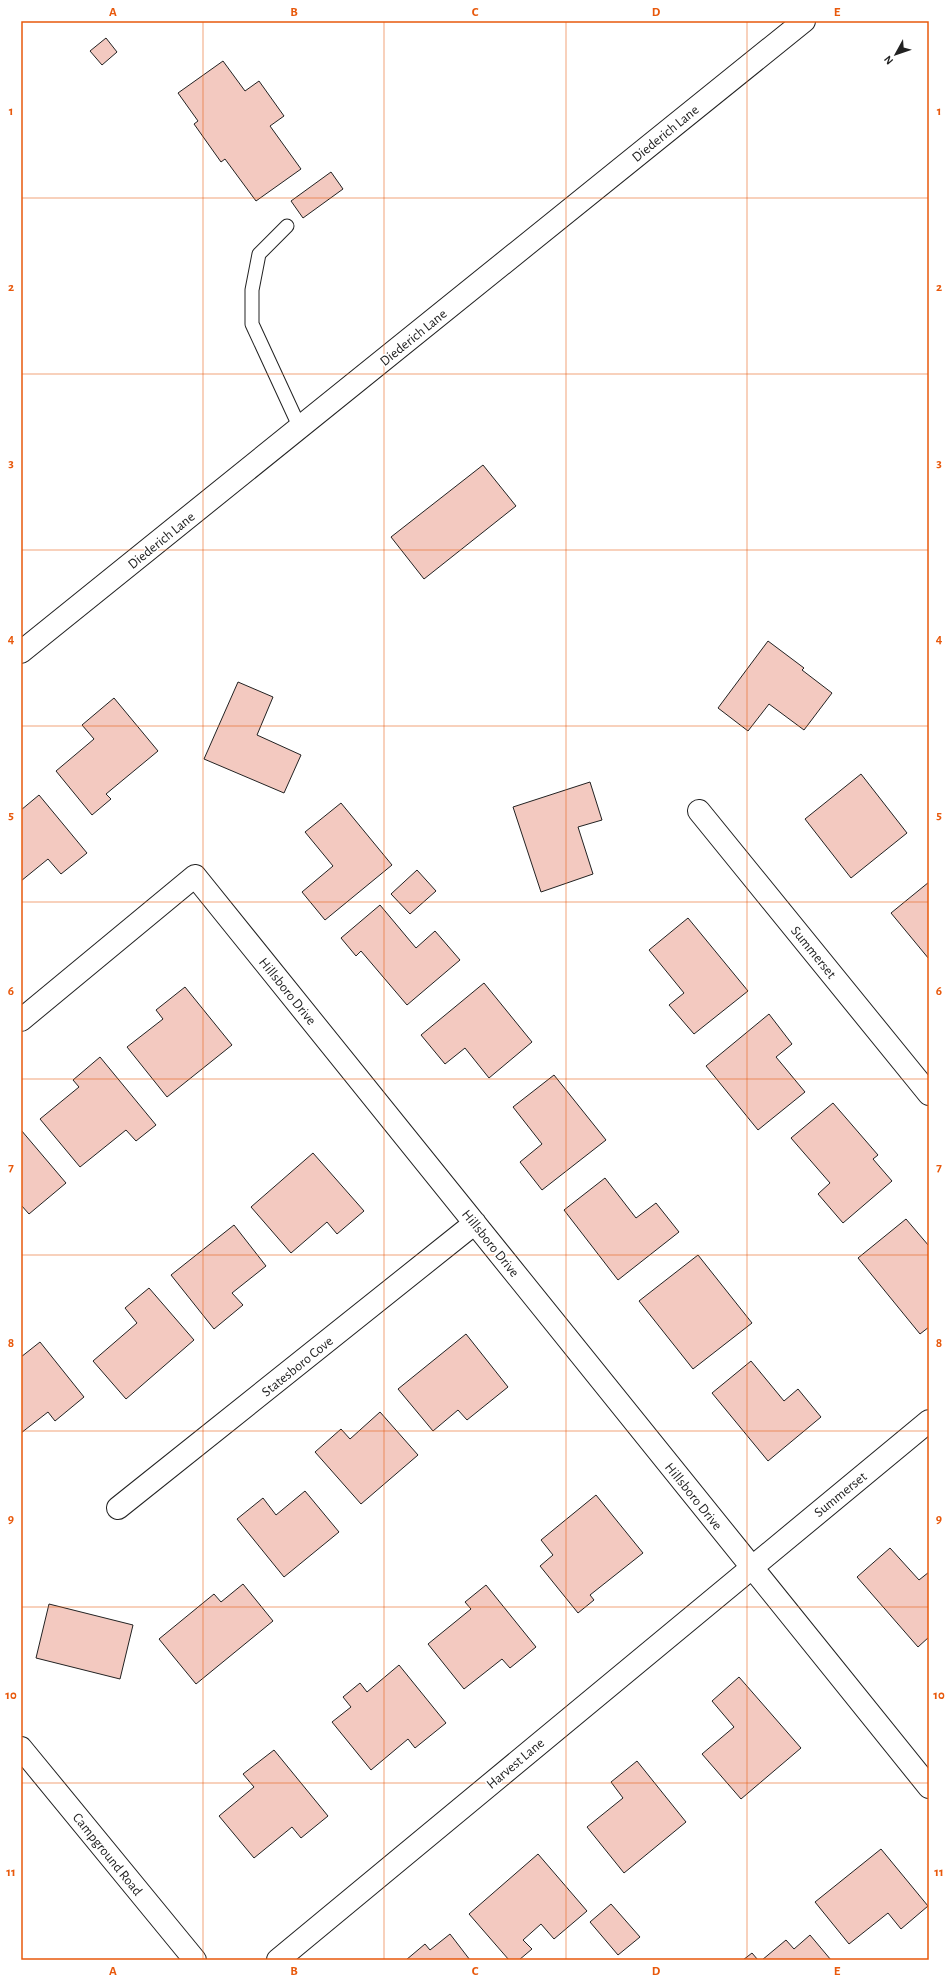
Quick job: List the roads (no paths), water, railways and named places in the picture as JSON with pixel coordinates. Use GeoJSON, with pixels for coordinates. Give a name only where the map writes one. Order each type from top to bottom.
{"type":"FeatureCollection","features":[{"type":"Feature","properties":{"kind":"street","name":"Diederich Lane"},"geometry":{"type":"LineString","coordinates":[[21,652],[804,21]]}},
{"type":"Feature","properties":{"kind":"street","name":"Summerset"},"geometry":{"type":"LineString","coordinates":[[699,811],[929,1094]]}},
{"type":"Feature","properties":{"kind":"street","name":"Hillsboro Drive"},"geometry":{"type":"LineString","coordinates":[[21,1020],[195,876],[929,1787]]}},
{"type":"Feature","properties":{"kind":"street","name":"Statesboro Cove"},"geometry":{"type":"LineString","coordinates":[[118,1508],[475,1223]]}},
{"type":"Feature","properties":{"kind":"street","name":"Summerset"},"geometry":{"type":"LineString","coordinates":[[752,1567],[929,1421]]}},
{"type":"Feature","properties":{"kind":"street","name":"Harvest Lane"},"geometry":{"type":"LineString","coordinates":[[278,1960],[752,1567]]}},
{"type":"Feature","properties":{"kind":"street","name":"Campground Road"},"geometry":{"type":"LineString","coordinates":[[21,1748],[195,1960]]}},
{"type":"Feature","properties":{"kind":"lane"},"geometry":{"type":"LineString","coordinates":[[287,226],[259,254],[252,290],[252,324],[300,428]]}}]}
